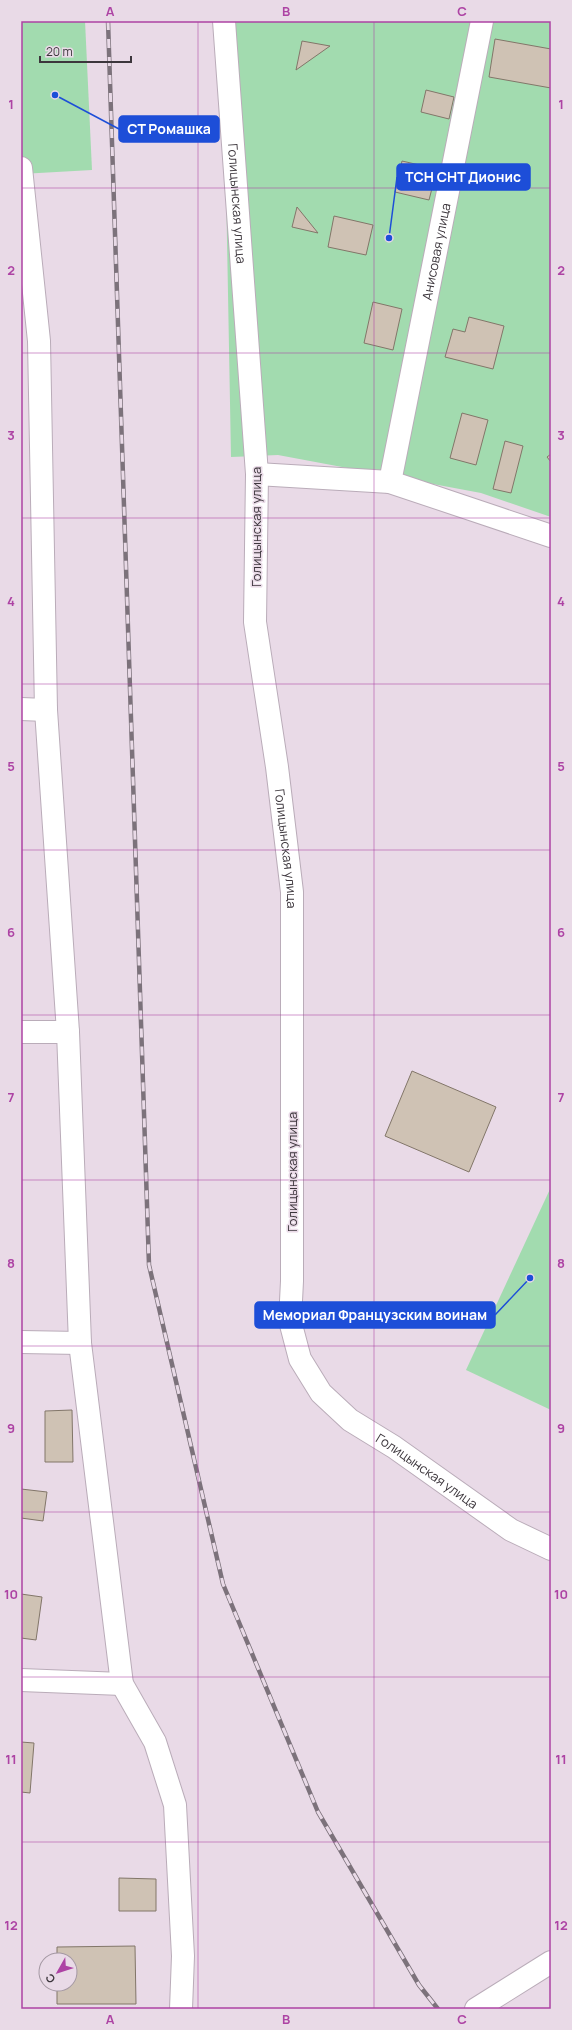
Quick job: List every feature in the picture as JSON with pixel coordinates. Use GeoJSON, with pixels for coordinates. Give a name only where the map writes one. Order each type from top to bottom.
{"type":"FeatureCollection","features":[{"type":"Feature","properties":{"kind":"street","name":"Голицынская улица"},"geometry":{"type":"LineString","coordinates":[[224,21],[257,474],[255,622],[277,767],[292,892],[292,1281],[290,1321],[300,1359],[321,1393],[350,1420],[394,1447],[511,1530],[551,1549]]}},
{"type":"Feature","properties":{"kind":"street","name":"Анисовая улица"},"geometry":{"type":"LineString","coordinates":[[390,482],[482,21]]}},
{"type":"Feature","properties":{"kind":"street"},"geometry":{"type":"LineString","coordinates":[[21,168],[39,342],[46,710],[68,1032],[80,1343],[122,1684],[155,1742],[175,1805],[183,1956],[181,2009]]}},
{"type":"Feature","properties":{"kind":"street"},"geometry":{"type":"LineString","coordinates":[[257,474],[390,482],[551,536]]}},
{"type":"Feature","properties":{"kind":"street"},"geometry":{"type":"LineString","coordinates":[[21,709],[46,710]]}},
{"type":"Feature","properties":{"kind":"street"},"geometry":{"type":"LineString","coordinates":[[21,1032],[68,1032]]}},
{"type":"Feature","properties":{"kind":"street"},"geometry":{"type":"LineString","coordinates":[[21,1342],[80,1343]]}},
{"type":"Feature","properties":{"kind":"street"},"geometry":{"type":"LineString","coordinates":[[21,1680],[122,1684]]}},
{"type":"Feature","properties":{"kind":"street"},"geometry":{"type":"LineString","coordinates":[[476,2009],[551,1962]]}},
{"type":"Feature","properties":{"kind":"green space"},"geometry":{"type":"Polygon","coordinates":[[[21,21],[85,21],[92,170],[21,174],[21,21]]]}},
{"type":"Feature","properties":{"kind":"green space"},"geometry":{"type":"Polygon","coordinates":[[[223,21],[551,21],[551,517],[481,493],[278,455],[231,457],[223,21]]]}},
{"type":"Feature","properties":{"kind":"green space"},"geometry":{"type":"Polygon","coordinates":[[[551,1187],[551,1410],[466,1370],[551,1187]]]}},
{"type":"Feature","properties":{"kind":"building"},"geometry":{"type":"Polygon","coordinates":[[[495,39],[551,49],[551,88],[489,77],[495,39]]]}},
{"type":"Feature","properties":{"kind":"building"},"geometry":{"type":"Polygon","coordinates":[[[302,41],[330,46],[296,70],[302,41]]]}},
{"type":"Feature","properties":{"kind":"building"},"geometry":{"type":"Polygon","coordinates":[[[426,90],[454,97],[449,119],[421,112],[426,90]]]}},
{"type":"Feature","properties":{"kind":"building"},"geometry":{"type":"Polygon","coordinates":[[[402,161],[437,169],[429,200],[395,192],[402,161]]]}},
{"type":"Feature","properties":{"kind":"building"},"geometry":{"type":"Polygon","coordinates":[[[297,207],[318,233],[292,227],[297,207]]]}},
{"type":"Feature","properties":{"kind":"building"},"geometry":{"type":"Polygon","coordinates":[[[334,216],[373,225],[366,255],[328,247],[334,216]]]}},
{"type":"Feature","properties":{"kind":"building"},"geometry":{"type":"Polygon","coordinates":[[[373,302],[402,309],[393,350],[364,343],[373,302]]]}},
{"type":"Feature","properties":{"kind":"building"},"geometry":{"type":"Polygon","coordinates":[[[469,317],[504,326],[493,369],[445,357],[453,329],[465,332],[469,317]]]}},
{"type":"Feature","properties":{"kind":"building"},"geometry":{"type":"Polygon","coordinates":[[[462,413],[488,420],[476,465],[450,458],[462,413]]]}},
{"type":"Feature","properties":{"kind":"building"},"geometry":{"type":"Polygon","coordinates":[[[505,441],[523,446],[511,493],[493,489],[505,441]]]}},
{"type":"Feature","properties":{"kind":"building"},"geometry":{"type":"Polygon","coordinates":[[[551,454],[551,462],[547,457],[551,454]]]}},
{"type":"Feature","properties":{"kind":"building"},"geometry":{"type":"Polygon","coordinates":[[[412,1071],[496,1107],[469,1172],[385,1136],[412,1071]]]}},
{"type":"Feature","properties":{"kind":"building"},"geometry":{"type":"Polygon","coordinates":[[[72,1410],[73,1462],[45,1462],[45,1411],[72,1410]]]}},
{"type":"Feature","properties":{"kind":"building"},"geometry":{"type":"Polygon","coordinates":[[[21,1489],[47,1492],[43,1521],[21,1518],[21,1489]]]}},
{"type":"Feature","properties":{"kind":"building"},"geometry":{"type":"Polygon","coordinates":[[[21,1594],[42,1597],[36,1640],[21,1638],[21,1594]]]}},
{"type":"Feature","properties":{"kind":"building"},"geometry":{"type":"Polygon","coordinates":[[[21,1742],[34,1743],[30,1793],[21,1792],[21,1742]]]}},
{"type":"Feature","properties":{"kind":"building"},"geometry":{"type":"Polygon","coordinates":[[[119,1878],[156,1879],[156,1911],[119,1911],[119,1878]]]}},
{"type":"Feature","properties":{"kind":"building"},"geometry":{"type":"Polygon","coordinates":[[[135,1946],[136,2004],[57,2004],[57,1992],[78,1992],[78,1952],[57,1952],[57,1947],[135,1946]]]}},
{"type":"Feature","properties":{"kind":"railway"},"geometry":{"type":"LineString","coordinates":[[108,21],[149,1265],[223,1584],[318,1812],[419,1985],[438,2009]]}},
{"type":"Feature","properties":{"kind":"place","name":"СТ Ромашка"},"geometry":{"type":"Point","coordinates":[55,95]}},
{"type":"Feature","properties":{"kind":"place","name":"ТСН СНТ Дионис"},"geometry":{"type":"Point","coordinates":[389,238]}},
{"type":"Feature","properties":{"kind":"place","name":"Мемориал Французским воинам"},"geometry":{"type":"Point","coordinates":[530,1278]}}]}
